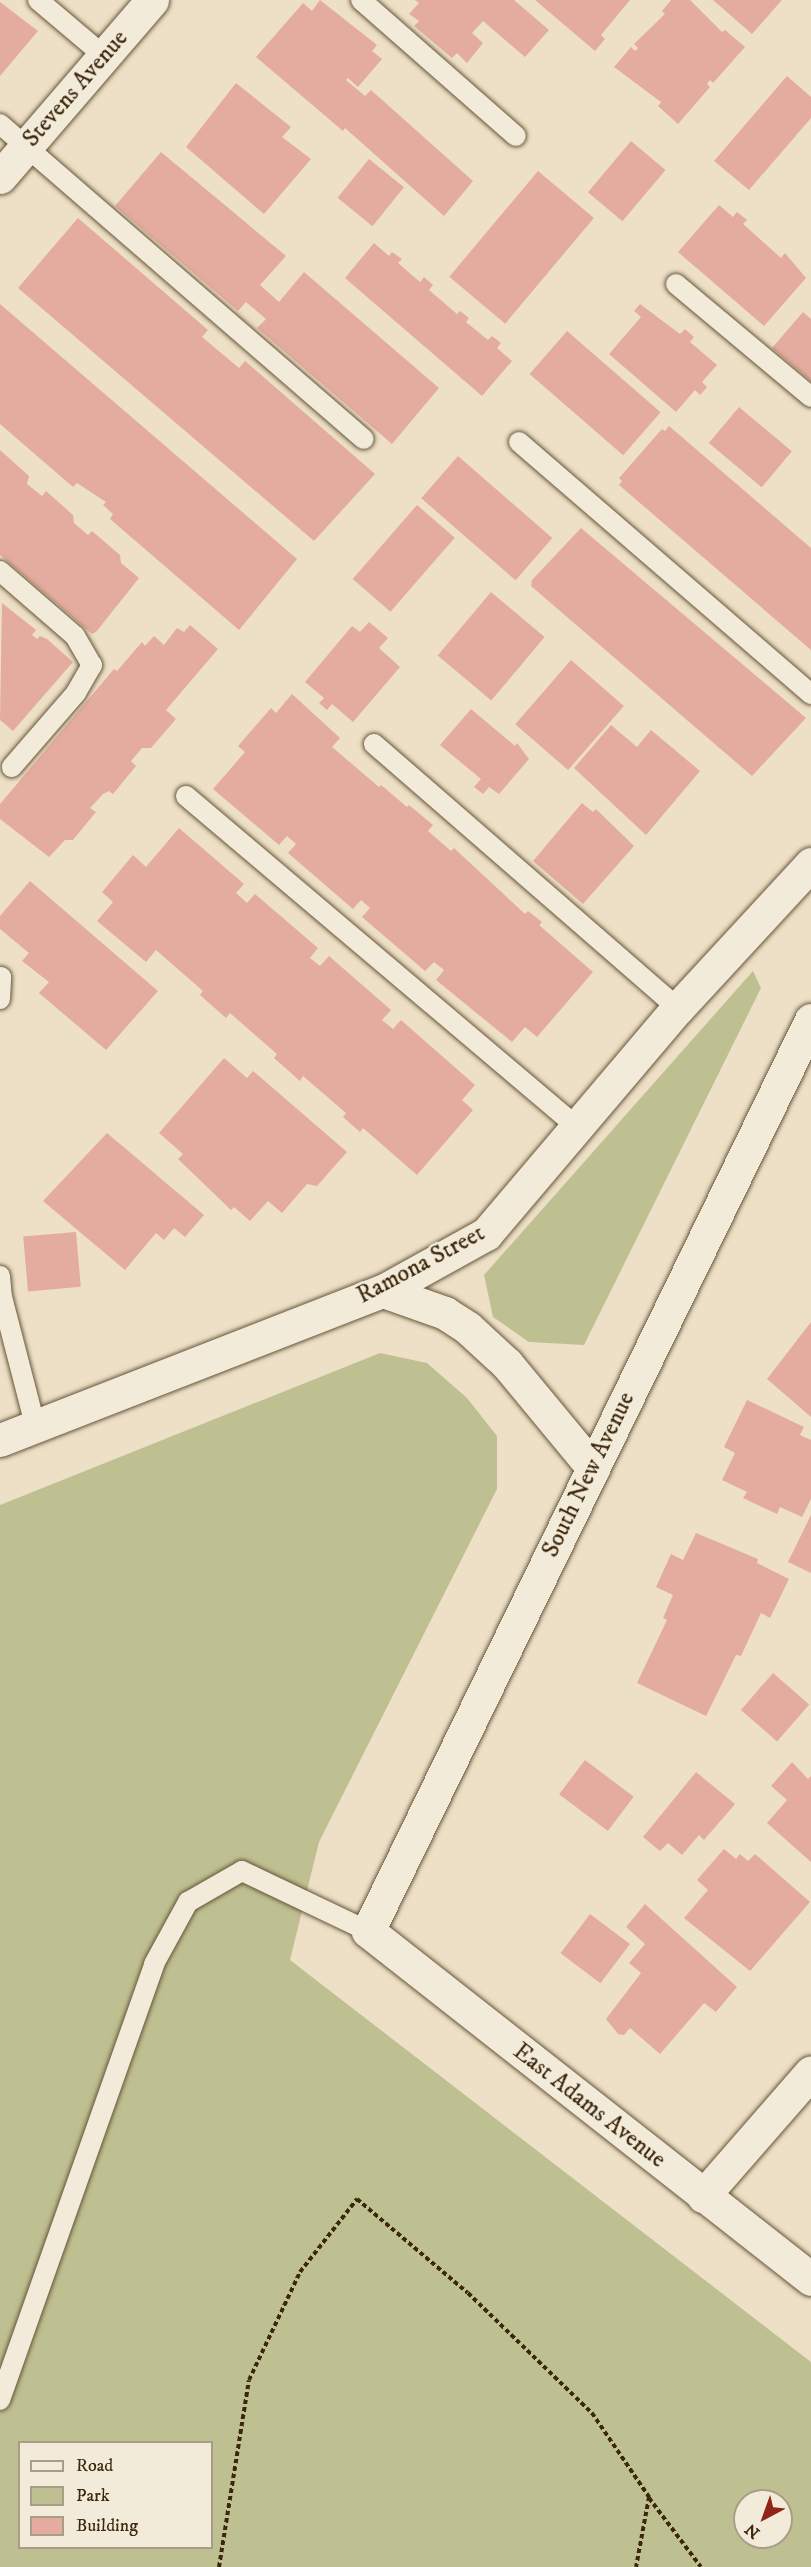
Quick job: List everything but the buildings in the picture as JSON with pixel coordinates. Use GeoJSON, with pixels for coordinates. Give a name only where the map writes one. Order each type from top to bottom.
{"type":"FeatureCollection","features":[{"type":"Feature","properties":{"kind":"street","name":"Stevens Avenue"},"geometry":{"type":"LineString","coordinates":[[0,177],[152,0]]}},
{"type":"Feature","properties":{"kind":"street","name":"Ramona Street"},"geometry":{"type":"LineString","coordinates":[[0,1440],[36,1428],[383,1291],[486,1234],[678,1008],[811,864]]}},
{"type":"Feature","properties":{"kind":"street","name":"South New Avenue"},"geometry":{"type":"LineString","coordinates":[[368,1931],[811,1020]]}},
{"type":"Feature","properties":{"kind":"street"},"geometry":{"type":"LineString","coordinates":[[383,1291],[445,1313],[468,1328],[507,1364],[593,1468]]}},
{"type":"Feature","properties":{"kind":"street","name":"East Adams Avenue"},"geometry":{"type":"LineString","coordinates":[[368,1931],[811,2279]]}},
{"type":"Feature","properties":{"kind":"street"},"geometry":{"type":"LineString","coordinates":[[703,2196],[811,2072]]}},
{"type":"Feature","properties":{"kind":"lane"},"geometry":{"type":"LineString","coordinates":[[38,0],[104,56]]}},
{"type":"Feature","properties":{"kind":"lane"},"geometry":{"type":"LineString","coordinates":[[361,0],[516,136]]}},
{"type":"Feature","properties":{"kind":"lane"},"geometry":{"type":"LineString","coordinates":[[0,124],[364,439]]}},
{"type":"Feature","properties":{"kind":"lane"},"geometry":{"type":"LineString","coordinates":[[676,284],[811,397]]}},
{"type":"Feature","properties":{"kind":"lane"},"geometry":{"type":"LineString","coordinates":[[519,442],[811,694]]}},
{"type":"Feature","properties":{"kind":"lane"},"geometry":{"type":"LineString","coordinates":[[0,571],[75,636],[93,665],[76,693],[12,767]]}},
{"type":"Feature","properties":{"kind":"lane"},"geometry":{"type":"LineString","coordinates":[[374,744],[678,1008]]}},
{"type":"Feature","properties":{"kind":"lane"},"geometry":{"type":"LineString","coordinates":[[186,796],[576,1126]]}},
{"type":"Feature","properties":{"kind":"lane"},"geometry":{"type":"LineString","coordinates":[[0,999],[1,977]]}},
{"type":"Feature","properties":{"kind":"lane"},"geometry":{"type":"LineString","coordinates":[[0,1276],[2,1297],[36,1428]]}},
{"type":"Feature","properties":{"kind":"lane"},"geometry":{"type":"LineString","coordinates":[[0,2400],[154,1964],[188,1902],[242,1871],[368,1931]]}},
{"type":"Feature","properties":{"kind":"path"},"geometry":{"type":"LineString","coordinates":[[219,2567],[249,2380],[300,2272],[357,2199],[468,2293],[592,2413],[649,2497],[701,2567]]}},
{"type":"Feature","properties":{"kind":"path"},"geometry":{"type":"LineString","coordinates":[[636,2567],[649,2497]]}},
{"type":"Feature","properties":{"kind":"green space"},"geometry":{"type":"Polygon","coordinates":[[[753,971],[761,988],[584,1345],[529,1342],[493,1317],[484,1275],[753,971]]]}},
{"type":"Feature","properties":{"kind":"green space"},"geometry":{"type":"Polygon","coordinates":[[[380,1353],[427,1363],[467,1398],[497,1436],[497,1489],[319,1842],[290,1960],[811,2362],[811,2567],[0,2567],[0,1505],[380,1353]]]}}]}
